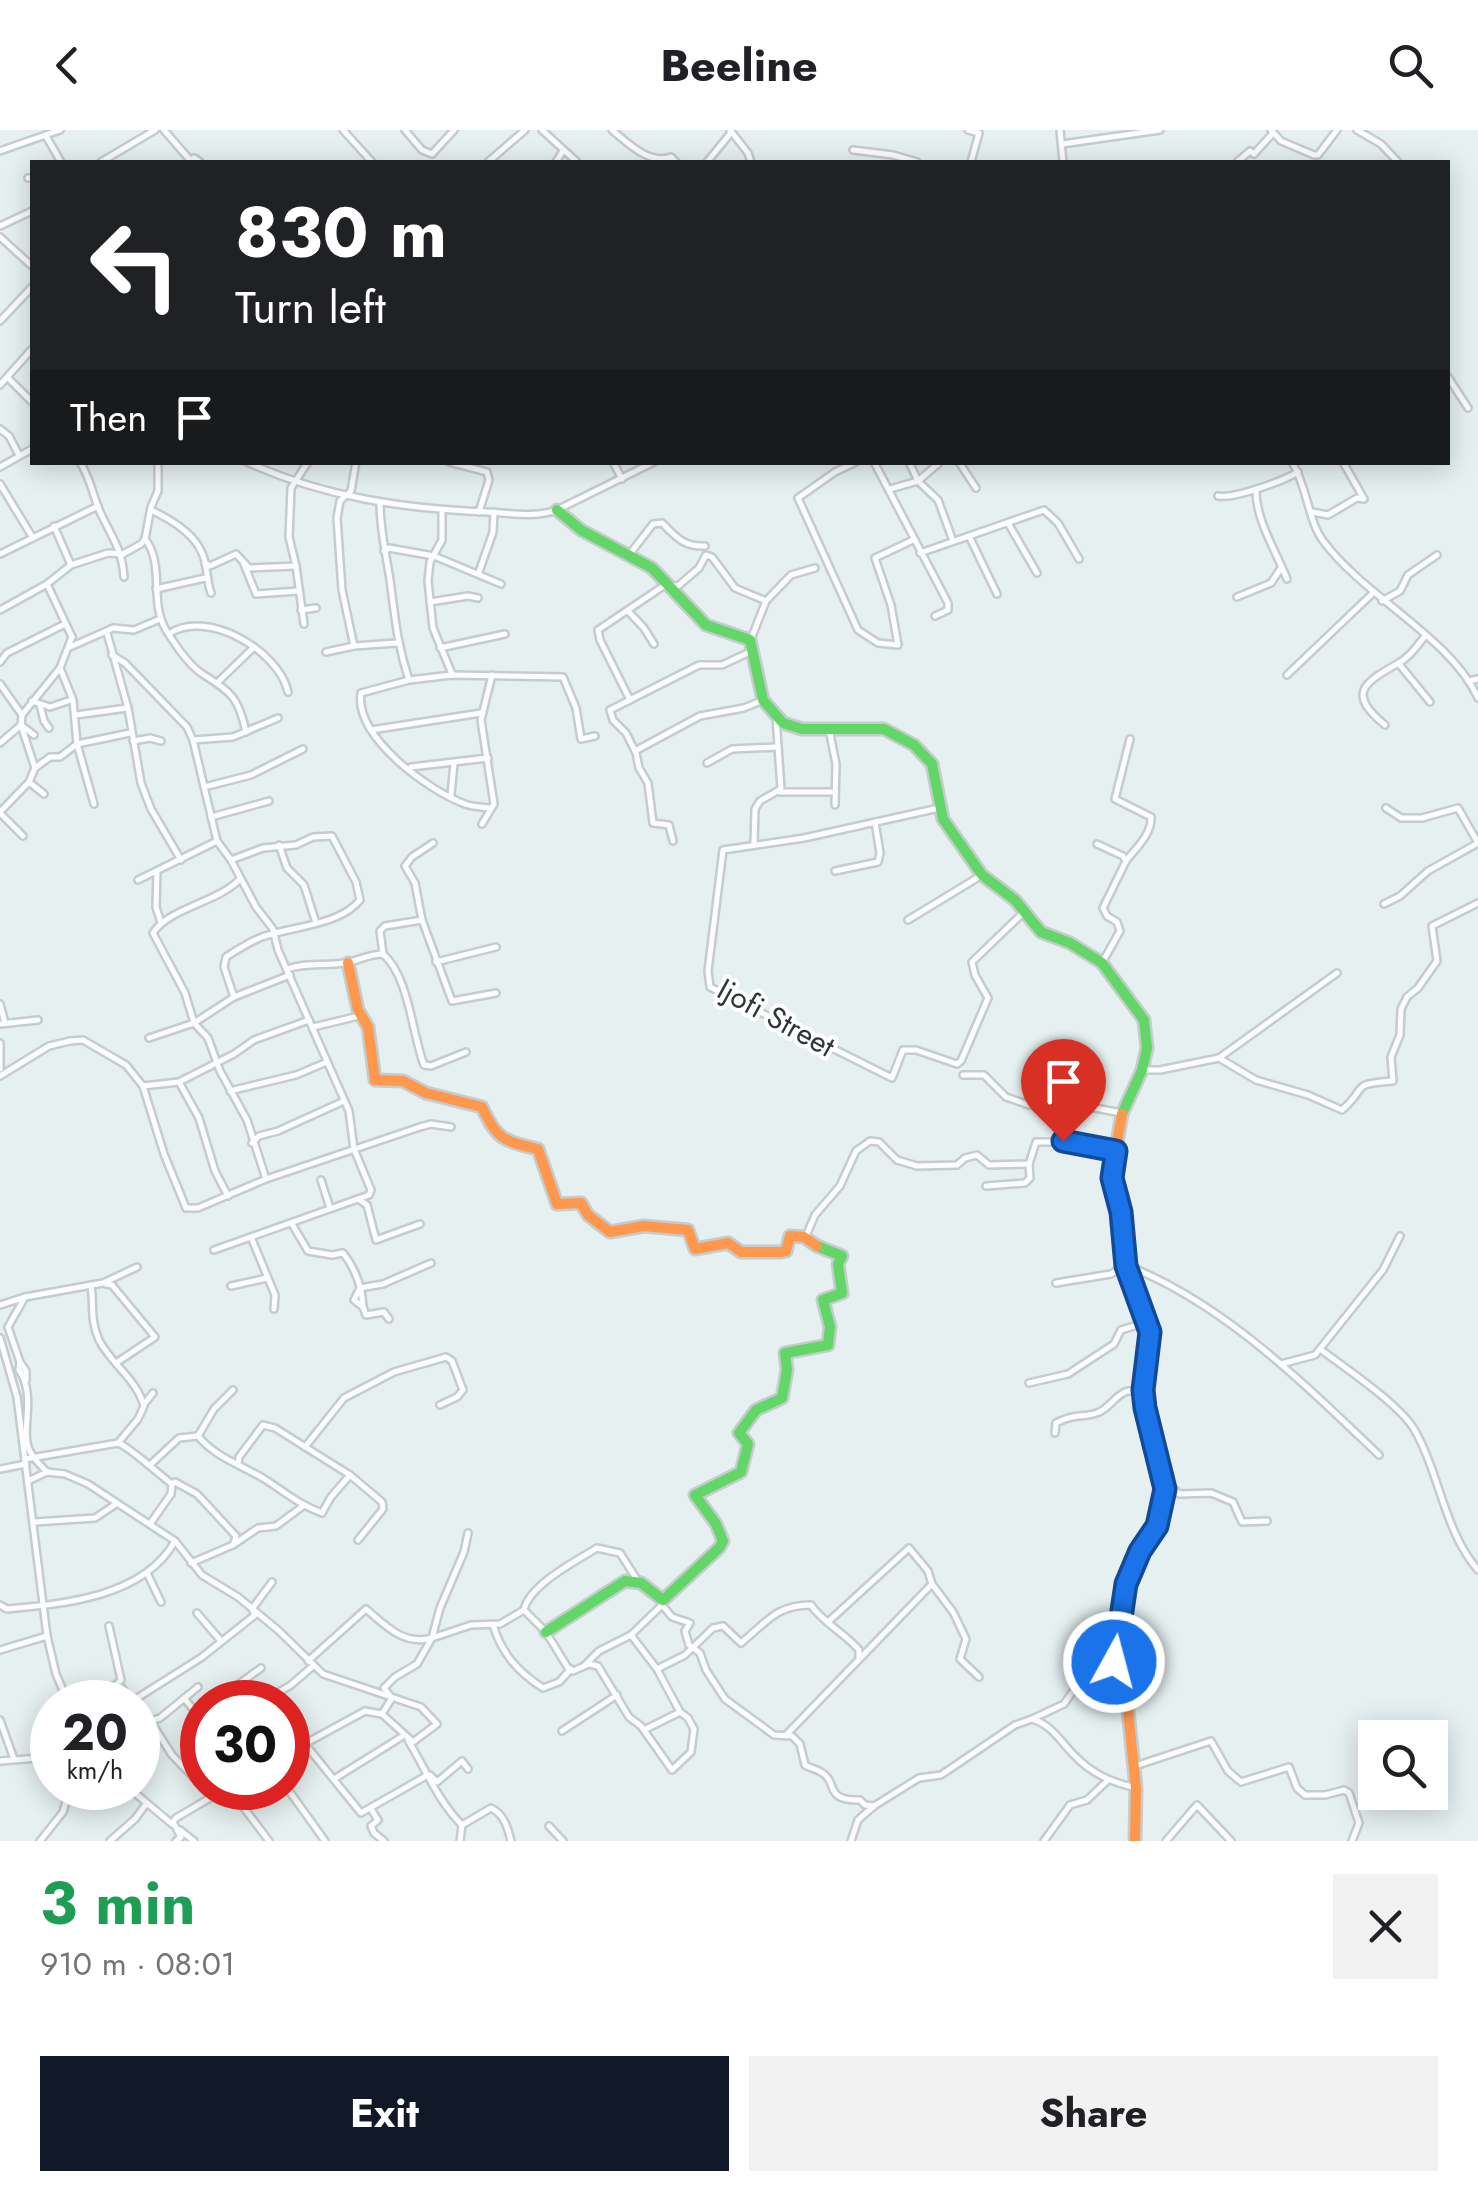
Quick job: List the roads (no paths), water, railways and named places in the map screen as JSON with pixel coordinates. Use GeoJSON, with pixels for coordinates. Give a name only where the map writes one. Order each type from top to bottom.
{"type":"FeatureCollection","features":[{"type":"Feature","properties":{"kind":"street"},"geometry":{"type":"LineString","coordinates":[[0,151],[60,130]]}},
{"type":"Feature","properties":{"kind":"street"},"geometry":{"type":"LineString","coordinates":[[104,160],[155,130]]}},
{"type":"Feature","properties":{"kind":"street"},"geometry":{"type":"LineString","coordinates":[[164,130],[190,160]]}},
{"type":"Feature","properties":{"kind":"street"},"geometry":{"type":"LineString","coordinates":[[343,130],[370,160]]}},
{"type":"Feature","properties":{"kind":"street"},"geometry":{"type":"LineString","coordinates":[[405,130],[422,150],[432,154],[454,130]]}},
{"type":"Feature","properties":{"kind":"street"},"geometry":{"type":"LineString","coordinates":[[490,160],[525,130]]}},
{"type":"Feature","properties":{"kind":"street"},"geometry":{"type":"LineString","coordinates":[[542,130],[575,160]]}},
{"type":"Feature","properties":{"kind":"street"},"geometry":{"type":"LineString","coordinates":[[612,130],[626,144],[652,159],[675,160]]}},
{"type":"Feature","properties":{"kind":"street"},"geometry":{"type":"LineString","coordinates":[[968,130],[980,132],[972,160]]}},
{"type":"Feature","properties":{"kind":"street"},"geometry":{"type":"LineString","coordinates":[[1060,130],[1063,160]]}},
{"type":"Feature","properties":{"kind":"street"},"geometry":{"type":"LineString","coordinates":[[1062,144],[1160,130]]}},
{"type":"Feature","properties":{"kind":"street"},"geometry":{"type":"LineString","coordinates":[[1238,160],[1243,154],[1254,154],[1272,131],[1281,142],[1317,159],[1337,130]]}},
{"type":"Feature","properties":{"kind":"street"},"geometry":{"type":"LineString","coordinates":[[1357,130],[1396,160]]}},
{"type":"Feature","properties":{"kind":"street"},"geometry":{"type":"LineString","coordinates":[[709,160],[730,132],[750,160]]}},
{"type":"Feature","properties":{"kind":"street"},"geometry":{"type":"LineString","coordinates":[[46,136],[60,160]]}},
{"type":"Feature","properties":{"kind":"street"},"geometry":{"type":"LineString","coordinates":[[854,150],[912,160]]}},
{"type":"Feature","properties":{"kind":"street"},"geometry":{"type":"LineString","coordinates":[[557,160],[564,151]]}},
{"type":"Feature","properties":{"kind":"street"},"geometry":{"type":"LineString","coordinates":[[0,226],[30,212]]}},
{"type":"Feature","properties":{"kind":"street"},"geometry":{"type":"LineString","coordinates":[[0,237],[30,264]]}},
{"type":"Feature","properties":{"kind":"street"},"geometry":{"type":"LineString","coordinates":[[0,320],[30,289]]}},
{"type":"Feature","properties":{"kind":"street"},"geometry":{"type":"LineString","coordinates":[[0,386],[30,351]]}},
{"type":"Feature","properties":{"kind":"street"},"geometry":{"type":"LineString","coordinates":[[8,378],[30,400]]}},
{"type":"Feature","properties":{"kind":"street"},"geometry":{"type":"LineString","coordinates":[[1450,380],[1468,408]]}},
{"type":"Feature","properties":{"kind":"street"},"geometry":{"type":"LineString","coordinates":[[0,429],[20,455]]}},
{"type":"Feature","properties":{"kind":"street"},"geometry":{"type":"LineString","coordinates":[[0,467],[30,450]]}},
{"type":"Feature","properties":{"kind":"street"},"geometry":{"type":"LineString","coordinates":[[82,465],[122,554],[124,577]]}},
{"type":"Feature","properties":{"kind":"street"},"geometry":{"type":"LineString","coordinates":[[158,465],[158,491],[145,539],[155,557],[160,619],[192,666],[218,682],[238,704],[246,732]]}},
{"type":"Feature","properties":{"kind":"street"},"geometry":{"type":"LineString","coordinates":[[254,465],[296,483],[380,503],[546,514],[649,465]]}},
{"type":"Feature","properties":{"kind":"street"},"geometry":{"type":"LineString","coordinates":[[304,624],[289,537],[289,509],[291,488],[306,465]]}},
{"type":"Feature","properties":{"kind":"street"},"geometry":{"type":"LineString","coordinates":[[354,646],[342,590],[337,518],[340,501],[348,496],[355,465]]}},
{"type":"Feature","properties":{"kind":"street"},"geometry":{"type":"LineString","coordinates":[[460,465],[487,472],[489,480],[479,512]]}},
{"type":"Feature","properties":{"kind":"street"},"geometry":{"type":"LineString","coordinates":[[614,465],[622,480]]}},
{"type":"Feature","properties":{"kind":"street"},"geometry":{"type":"LineString","coordinates":[[850,465],[798,498],[858,630],[878,643],[898,644],[891,605],[874,558],[913,540]]}},
{"type":"Feature","properties":{"kind":"street"},"geometry":{"type":"LineString","coordinates":[[876,465],[950,607],[935,616]]}},
{"type":"Feature","properties":{"kind":"street"},"geometry":{"type":"LineString","coordinates":[[911,465],[918,481],[938,500],[953,541]]}},
{"type":"Feature","properties":{"kind":"street"},"geometry":{"type":"LineString","coordinates":[[890,488],[918,481],[937,465]]}},
{"type":"Feature","properties":{"kind":"street"},"geometry":{"type":"LineString","coordinates":[[961,465],[976,488]]}},
{"type":"Feature","properties":{"kind":"street"},"geometry":{"type":"LineString","coordinates":[[1294,465],[1322,540],[1373,593],[1425,636],[1468,681],[1478,698]]}},
{"type":"Feature","properties":{"kind":"street"},"geometry":{"type":"LineString","coordinates":[[1312,512],[1328,514],[1357,498],[1364,499],[1345,465]]}},
{"type":"Feature","properties":{"kind":"street"},"geometry":{"type":"LineString","coordinates":[[1218,496],[1225,498],[1298,472]]}},
{"type":"Feature","properties":{"kind":"street"},"geometry":{"type":"LineString","coordinates":[[0,484],[34,538]]}},
{"type":"Feature","properties":{"kind":"street"},"geometry":{"type":"LineString","coordinates":[[1256,488],[1268,537],[1287,579]]}},
{"type":"Feature","properties":{"kind":"street"},"geometry":{"type":"LineString","coordinates":[[380,503],[380,536],[397,643],[409,680]]}},
{"type":"Feature","properties":{"kind":"street"},"geometry":{"type":"LineString","coordinates":[[0,554],[98,506]]}},
{"type":"Feature","properties":{"kind":"street"},"geometry":{"type":"LineString","coordinates":[[152,510],[196,542],[211,593]]}},
{"type":"Feature","properties":{"kind":"street"},"geometry":{"type":"LineString","coordinates":[[442,510],[442,540],[430,562],[430,602],[432,628],[452,674]]}},
{"type":"Feature","properties":{"kind":"street"},"geometry":{"type":"LineString","coordinates":[[557,510],[581,530],[652,568],[706,625],[752,646]]}},
{"type":"Feature","properties":{"kind":"street"},"geometry":{"type":"LineString","coordinates":[[920,553],[1037,510],[1048,511],[1080,559]]}},
{"type":"Feature","properties":{"kind":"street"},"geometry":{"type":"LineString","coordinates":[[478,573],[493,532],[494,512]]}},
{"type":"Feature","properties":{"kind":"street"},"geometry":{"type":"LineString","coordinates":[[1008,522],[1038,573]]}},
{"type":"Feature","properties":{"kind":"street"},"geometry":{"type":"LineString","coordinates":[[629,555],[652,524],[662,523],[684,543],[705,546]]}},
{"type":"Feature","properties":{"kind":"street"},"geometry":{"type":"LineString","coordinates":[[54,526],[71,565]]}},
{"type":"Feature","properties":{"kind":"street"},"geometry":{"type":"LineString","coordinates":[[968,536],[997,594]]}},
{"type":"Feature","properties":{"kind":"street"},"geometry":{"type":"LineString","coordinates":[[0,610],[71,565],[108,553],[122,554],[145,539]]}},
{"type":"Feature","properties":{"kind":"street"},"geometry":{"type":"LineString","coordinates":[[384,552],[389,548],[434,556],[502,584]]}},
{"type":"Feature","properties":{"kind":"street"},"geometry":{"type":"LineString","coordinates":[[204,563],[210,566],[236,554],[256,594],[298,591]]}},
{"type":"Feature","properties":{"kind":"street"},"geometry":{"type":"LineString","coordinates":[[630,700],[597,632],[666,585],[678,586],[709,555],[735,588],[766,601]]}},
{"type":"Feature","properties":{"kind":"street"},"geometry":{"type":"LineString","coordinates":[[1382,601],[1400,590],[1408,575],[1438,555]]}},
{"type":"Feature","properties":{"kind":"street"},"geometry":{"type":"LineString","coordinates":[[244,564],[261,569],[296,566]]}},
{"type":"Feature","properties":{"kind":"street"},"geometry":{"type":"LineString","coordinates":[[1237,597],[1271,583],[1282,566]]}},
{"type":"Feature","properties":{"kind":"street"},"geometry":{"type":"LineString","coordinates":[[814,568],[791,575],[766,601],[752,646],[763,700],[776,717],[791,727],[884,730],[914,744],[934,771],[939,808],[949,830],[982,875],[1025,911],[1041,932],[1070,943],[1102,963],[1144,1020],[1147,1048],[1142,1070],[1122,1114],[1112,1178],[1121,1212],[1126,1266],[1147,1322],[1150,1348],[1143,1390],[1164,1478],[1163,1510],[1130,1569],[1120,1624],[1135,1766],[1134,1841]]}},
{"type":"Feature","properties":{"kind":"street"},"geometry":{"type":"LineString","coordinates":[[156,588],[205,578]]}},
{"type":"Feature","properties":{"kind":"street"},"geometry":{"type":"LineString","coordinates":[[35,768],[21,725],[22,715],[59,673],[70,648],[71,633],[46,584]]}},
{"type":"Feature","properties":{"kind":"street"},"geometry":{"type":"LineString","coordinates":[[1287,675],[1373,593]]}},
{"type":"Feature","properties":{"kind":"street"},"geometry":{"type":"LineString","coordinates":[[430,602],[478,598]]}},
{"type":"Feature","properties":{"kind":"street"},"geometry":{"type":"LineString","coordinates":[[301,610],[316,608]]}},
{"type":"Feature","properties":{"kind":"street"},"geometry":{"type":"LineString","coordinates":[[628,611],[654,644]]}},
{"type":"Feature","properties":{"kind":"street"},"geometry":{"type":"LineString","coordinates":[[0,662],[7,653],[71,633],[86,639],[113,628],[134,630],[160,619]]}},
{"type":"Feature","properties":{"kind":"street"},"geometry":{"type":"LineString","coordinates":[[168,634],[192,624],[221,630],[254,647],[282,674],[288,692]]}},
{"type":"Feature","properties":{"kind":"street"},"geometry":{"type":"LineString","coordinates":[[71,633],[86,639]]}},
{"type":"Feature","properties":{"kind":"street"},"geometry":{"type":"LineString","coordinates":[[107,633],[128,708],[136,767],[150,809],[181,860]]}},
{"type":"Feature","properties":{"kind":"street"},"geometry":{"type":"LineString","coordinates":[[440,648],[505,634]]}},
{"type":"Feature","properties":{"kind":"street"},"geometry":{"type":"LineString","coordinates":[[1385,724],[1365,706],[1362,696],[1371,679],[1399,664],[1425,636]]}},
{"type":"Feature","properties":{"kind":"street"},"geometry":{"type":"LineString","coordinates":[[326,652],[397,643]]}},
{"type":"Feature","properties":{"kind":"street"},"geometry":{"type":"LineString","coordinates":[[673,841],[670,825],[653,823],[648,783],[626,733],[612,720],[610,710],[699,666],[722,665],[752,646]]}},
{"type":"Feature","properties":{"kind":"street"},"geometry":{"type":"LineString","coordinates":[[218,682],[254,647]]}},
{"type":"Feature","properties":{"kind":"street"},"geometry":{"type":"LineString","coordinates":[[112,655],[125,663],[186,727],[193,740],[218,841],[274,933],[344,1101],[354,1149],[370,1190],[369,1195],[214,1250]]}},
{"type":"Feature","properties":{"kind":"street"},"geometry":{"type":"LineString","coordinates":[[1399,664],[1430,702]]}},
{"type":"Feature","properties":{"kind":"street"},"geometry":{"type":"LineString","coordinates":[[59,673],[72,700],[77,744],[94,804]]}},
{"type":"Feature","properties":{"kind":"street"},"geometry":{"type":"LineString","coordinates":[[489,808],[464,804],[432,786],[388,752],[371,730],[360,706],[360,694],[409,680],[452,674],[564,676],[576,708],[581,739],[595,736]]}},
{"type":"Feature","properties":{"kind":"street"},"geometry":{"type":"LineString","coordinates":[[482,824],[494,804],[483,739],[483,713],[492,675]]}},
{"type":"Feature","properties":{"kind":"street"},"geometry":{"type":"LineString","coordinates":[[1468,681],[1478,678]]}},
{"type":"Feature","properties":{"kind":"street"},"geometry":{"type":"LineString","coordinates":[[0,684],[22,715]]}},
{"type":"Feature","properties":{"kind":"street"},"geometry":{"type":"LineString","coordinates":[[32,701],[50,707],[72,700]]}},
{"type":"Feature","properties":{"kind":"street"},"geometry":{"type":"LineString","coordinates":[[635,751],[687,721],[763,700]]}},
{"type":"Feature","properties":{"kind":"street"},"geometry":{"type":"LineString","coordinates":[[40,705],[49,728]]}},
{"type":"Feature","properties":{"kind":"street"},"geometry":{"type":"LineString","coordinates":[[76,715],[128,708]]}},
{"type":"Feature","properties":{"kind":"street"},"geometry":{"type":"LineString","coordinates":[[371,730],[483,713]]}},
{"type":"Feature","properties":{"kind":"street"},"geometry":{"type":"LineString","coordinates":[[776,717],[780,792]]}},
{"type":"Feature","properties":{"kind":"street"},"geometry":{"type":"LineString","coordinates":[[193,740],[233,737],[278,718]]}},
{"type":"Feature","properties":{"kind":"street"},"geometry":{"type":"LineString","coordinates":[[21,725],[34,735]]}},
{"type":"Feature","properties":{"kind":"street"},"geometry":{"type":"LineString","coordinates":[[0,742],[21,725]]}},
{"type":"Feature","properties":{"kind":"street"},"geometry":{"type":"LineString","coordinates":[[829,729],[836,764],[835,805]]}},
{"type":"Feature","properties":{"kind":"street"},"geometry":{"type":"LineString","coordinates":[[23,836],[0,813],[29,782],[35,768],[77,744],[131,732]]}},
{"type":"Feature","properties":{"kind":"street"},"geometry":{"type":"LineString","coordinates":[[1102,963],[1120,931],[1118,922],[1107,916],[1104,908],[1126,860],[1152,821],[1115,800],[1130,739]]}},
{"type":"Feature","properties":{"kind":"street"},"geometry":{"type":"LineString","coordinates":[[133,741],[161,741]]}},
{"type":"Feature","properties":{"kind":"street"},"geometry":{"type":"LineString","coordinates":[[707,762],[732,750],[777,747]]}},
{"type":"Feature","properties":{"kind":"street"},"geometry":{"type":"LineString","coordinates":[[204,787],[251,775],[303,749]]}},
{"type":"Feature","properties":{"kind":"street"},"geometry":{"type":"LineString","coordinates":[[408,768],[488,758]]}},
{"type":"Feature","properties":{"kind":"street"},"geometry":{"type":"LineString","coordinates":[[451,795],[454,764]]}},
{"type":"Feature","properties":{"kind":"street"},"geometry":{"type":"LineString","coordinates":[[29,782],[44,794]]}},
{"type":"Feature","properties":{"kind":"street"},"geometry":{"type":"LineString","coordinates":[[833,792],[780,792],[760,802],[755,809],[754,843],[804,838],[939,808]]}},
{"type":"Feature","properties":{"kind":"street"},"geometry":{"type":"LineString","coordinates":[[211,818],[270,801]]}},
{"type":"Feature","properties":{"kind":"street"},"geometry":{"type":"LineString","coordinates":[[1384,904],[1400,896],[1428,871],[1478,843],[1458,808],[1422,818],[1400,818],[1386,808]]}},
{"type":"Feature","properties":{"kind":"street"},"geometry":{"type":"LineString","coordinates":[[836,871],[878,862],[875,822]]}},
{"type":"Feature","properties":{"kind":"street"},"geometry":{"type":"LineString","coordinates":[[231,860],[332,836],[360,900],[353,910],[316,924],[274,933],[226,957],[224,967],[234,997]]}},
{"type":"Feature","properties":{"kind":"street"},"geometry":{"type":"LineString","coordinates":[[138,880],[218,841]]}},
{"type":"Feature","properties":{"kind":"street"},"geometry":{"type":"LineString","coordinates":[[433,843],[412,856],[406,866],[415,883],[422,920],[452,1001],[496,993]]}},
{"type":"Feature","properties":{"kind":"street","name":"Ijofi Street"},"geometry":{"type":"LineString","coordinates":[[754,843],[723,850],[708,971],[710,987],[892,1078],[903,1050],[916,1050],[947,1063],[961,1061],[988,998],[972,962],[1025,911]]}},
{"type":"Feature","properties":{"kind":"street"},"geometry":{"type":"LineString","coordinates":[[1097,844],[1126,860]]}},
{"type":"Feature","properties":{"kind":"street"},"geometry":{"type":"LineString","coordinates":[[279,846],[287,868],[304,885],[316,924]]}},
{"type":"Feature","properties":{"kind":"street"},"geometry":{"type":"LineString","coordinates":[[157,871],[156,907],[161,923]]}},
{"type":"Feature","properties":{"kind":"street"},"geometry":{"type":"LineString","coordinates":[[908,920],[982,875]]}},
{"type":"Feature","properties":{"kind":"street"},"geometry":{"type":"LineString","coordinates":[[239,880],[227,892],[161,923],[153,934],[185,993],[194,1023],[208,1038],[216,1063],[247,1120],[266,1180]]}},
{"type":"Feature","properties":{"kind":"street"},"geometry":{"type":"LineString","coordinates":[[1219,1058],[1256,1080],[1342,1110],[1363,1085],[1393,1081],[1390,1057],[1400,1035],[1401,1010],[1407,996],[1418,988],[1437,961],[1432,926],[1478,903]]}},
{"type":"Feature","properties":{"kind":"street"},"geometry":{"type":"LineString","coordinates":[[422,920],[385,926],[380,931],[384,954],[403,990],[424,1066],[466,1052]]}},
{"type":"Feature","properties":{"kind":"street"},"geometry":{"type":"LineString","coordinates":[[436,962],[496,948]]}},
{"type":"Feature","properties":{"kind":"street"},"geometry":{"type":"LineString","coordinates":[[149,1038],[194,1023],[234,997],[300,964],[348,963],[367,954],[384,954]]}},
{"type":"Feature","properties":{"kind":"street"},"geometry":{"type":"LineString","coordinates":[[348,963],[358,1010],[368,1027],[376,1080],[404,1081],[426,1093],[482,1107],[491,1127],[504,1141],[538,1149],[557,1204],[581,1203],[605,1231],[676,1226],[688,1230],[695,1249],[728,1243],[741,1252],[786,1250],[790,1236],[804,1237]]}},
{"type":"Feature","properties":{"kind":"street"},"geometry":{"type":"LineString","coordinates":[[1142,1070],[1219,1058],[1337,973]]}},
{"type":"Feature","properties":{"kind":"street"},"geometry":{"type":"LineString","coordinates":[[0,1004],[2,1021],[38,1020]]}},
{"type":"Feature","properties":{"kind":"street"},"geometry":{"type":"LineString","coordinates":[[314,1027],[362,1016]]}},
{"type":"Feature","properties":{"kind":"street"},"geometry":{"type":"LineString","coordinates":[[143,1086],[179,1082],[254,1040],[310,1020]]}},
{"type":"Feature","properties":{"kind":"street"},"geometry":{"type":"LineString","coordinates":[[0,1044],[0,1072],[49,1046],[83,1040],[126,1065],[143,1086],[182,1205],[198,1208],[266,1180],[431,1124],[451,1127]]}},
{"type":"Feature","properties":{"kind":"street"},"geometry":{"type":"LineString","coordinates":[[230,1091],[296,1075],[327,1062]]}},
{"type":"Feature","properties":{"kind":"street"},"geometry":{"type":"LineString","coordinates":[[963,1075],[984,1075],[1006,1097],[1029,1105],[1057,1101],[1122,1114]]}},
{"type":"Feature","properties":{"kind":"street"},"geometry":{"type":"LineString","coordinates":[[179,1082],[199,1118],[215,1171],[228,1196]]}},
{"type":"Feature","properties":{"kind":"street"},"geometry":{"type":"LineString","coordinates":[[252,1142],[344,1101]]}},
{"type":"Feature","properties":{"kind":"street"},"geometry":{"type":"LineString","coordinates":[[804,1237],[840,1186],[856,1152],[870,1141],[879,1142],[897,1160],[917,1166],[951,1166],[977,1155],[989,1165],[1029,1164]]}},
{"type":"Feature","properties":{"kind":"street"},"geometry":{"type":"LineString","coordinates":[[986,1186],[1025,1183],[1030,1178],[1029,1164],[1036,1142],[1069,1142],[1116,1151]]}},
{"type":"Feature","properties":{"kind":"street"},"geometry":{"type":"LineString","coordinates":[[322,1180],[330,1208]]}},
{"type":"Feature","properties":{"kind":"street"},"geometry":{"type":"LineString","coordinates":[[358,1199],[367,1205],[376,1240],[420,1224]]}},
{"type":"Feature","properties":{"kind":"street"},"geometry":{"type":"LineString","coordinates":[[291,1223],[308,1251],[343,1253],[360,1288],[354,1300],[367,1317],[384,1312],[389,1320]]}},
{"type":"Feature","properties":{"kind":"street"},"geometry":{"type":"LineString","coordinates":[[1281,1364],[1315,1355],[1383,1270],[1400,1236]]}},
{"type":"Feature","properties":{"kind":"street"},"geometry":{"type":"LineString","coordinates":[[251,1237],[275,1295],[274,1309]]}},
{"type":"Feature","properties":{"kind":"street"},"geometry":{"type":"LineString","coordinates":[[585,1666],[586,1660],[599,1651],[630,1635],[694,1575],[723,1541],[695,1495],[741,1472],[748,1444],[739,1433],[740,1427],[764,1402],[782,1398],[786,1353],[828,1345],[830,1327],[823,1300],[842,1293],[838,1264],[842,1256],[808,1243],[804,1237]]}},
{"type":"Feature","properties":{"kind":"street"},"geometry":{"type":"LineString","coordinates":[[360,1288],[383,1284],[431,1263]]}},
{"type":"Feature","properties":{"kind":"street"},"geometry":{"type":"LineString","coordinates":[[1056,1284],[1112,1274],[1126,1266]]}},
{"type":"Feature","properties":{"kind":"street"},"geometry":{"type":"LineString","coordinates":[[1126,1266],[1162,1280],[1243,1334],[1379,1455]]}},
{"type":"Feature","properties":{"kind":"street"},"geometry":{"type":"LineString","coordinates":[[0,1305],[103,1283],[137,1267]]}},
{"type":"Feature","properties":{"kind":"street"},"geometry":{"type":"LineString","coordinates":[[231,1286],[267,1278]]}},
{"type":"Feature","properties":{"kind":"street"},"geometry":{"type":"LineString","coordinates":[[103,1283],[112,1286],[155,1337],[116,1363]]}},
{"type":"Feature","properties":{"kind":"street"},"geometry":{"type":"LineString","coordinates":[[91,1285],[94,1327],[106,1352],[137,1388],[144,1406]]}},
{"type":"Feature","properties":{"kind":"street"},"geometry":{"type":"LineString","coordinates":[[25,1297],[8,1327],[26,1371],[25,1461],[47,1636],[59,1680]]}},
{"type":"Feature","properties":{"kind":"street"},"geometry":{"type":"LineString","coordinates":[[1029,1383],[1068,1374],[1114,1344],[1121,1330],[1147,1322]]}},
{"type":"Feature","properties":{"kind":"street"},"geometry":{"type":"LineString","coordinates":[[0,1338],[30,1453],[47,1472]]}},
{"type":"Feature","properties":{"kind":"street"},"geometry":{"type":"LineString","coordinates":[[1320,1349],[1374,1389],[1412,1425],[1462,1552],[1478,1570]]}},
{"type":"Feature","properties":{"kind":"street"},"geometry":{"type":"LineString","coordinates":[[305,1447],[344,1398],[394,1372],[446,1357],[452,1361],[463,1390],[458,1397],[440,1405]]}},
{"type":"Feature","properties":{"kind":"street"},"geometry":{"type":"LineString","coordinates":[[198,1436],[214,1408],[233,1390]]}},
{"type":"Feature","properties":{"kind":"street"},"geometry":{"type":"LineString","coordinates":[[1055,1433],[1061,1420],[1081,1413],[1092,1415],[1124,1392],[1143,1390]]}},
{"type":"Feature","properties":{"kind":"street"},"geometry":{"type":"LineString","coordinates":[[118,1443],[138,1419],[152,1392]]}},
{"type":"Feature","properties":{"kind":"street"},"geometry":{"type":"LineString","coordinates":[[238,1464],[263,1425],[269,1424],[350,1476],[382,1502],[383,1509],[358,1540]]}},
{"type":"Feature","properties":{"kind":"street"},"geometry":{"type":"LineString","coordinates":[[198,1436],[211,1452],[238,1464],[303,1506],[322,1513],[350,1476]]}},
{"type":"Feature","properties":{"kind":"street"},"geometry":{"type":"LineString","coordinates":[[150,1466],[179,1438],[198,1436]]}},
{"type":"Feature","properties":{"kind":"street"},"geometry":{"type":"LineString","coordinates":[[0,1469],[36,1457],[118,1443],[128,1446],[140,1462],[172,1484],[198,1494],[236,1536],[233,1545]]}},
{"type":"Feature","properties":{"kind":"street"},"geometry":{"type":"LineString","coordinates":[[28,1481],[47,1472],[74,1477],[175,1541],[209,1581],[238,1596],[323,1674],[421,1708],[436,1721],[436,1726],[418,1741],[404,1736]]}},
{"type":"Feature","properties":{"kind":"street"},"geometry":{"type":"LineString","coordinates":[[1164,1478],[1179,1494],[1211,1493],[1233,1502],[1242,1522],[1267,1521]]}},
{"type":"Feature","properties":{"kind":"street"},"geometry":{"type":"LineString","coordinates":[[150,1524],[171,1494],[172,1484]]}},
{"type":"Feature","properties":{"kind":"street"},"geometry":{"type":"LineString","coordinates":[[35,1522],[88,1519],[116,1504]]}},
{"type":"Feature","properties":{"kind":"street"},"geometry":{"type":"LineString","coordinates":[[191,1562],[233,1545],[258,1528],[276,1526],[303,1506]]}},
{"type":"Feature","properties":{"kind":"street"},"geometry":{"type":"LineString","coordinates":[[392,1698],[384,1688],[387,1682],[417,1664],[432,1638],[468,1533]]}},
{"type":"Feature","properties":{"kind":"street"},"geometry":{"type":"LineString","coordinates":[[0,1605],[7,1608],[58,1603],[125,1587],[148,1573],[175,1541]]}},
{"type":"Feature","properties":{"kind":"street"},"geometry":{"type":"LineString","coordinates":[[296,1680],[366,1609],[397,1636],[418,1641],[471,1625],[494,1625],[524,1610],[526,1602],[542,1586],[596,1548],[620,1553],[636,1578],[672,1616],[690,1623],[685,1630],[692,1648],[700,1653],[706,1670],[725,1698],[774,1735],[786,1735],[800,1744],[805,1764],[824,1774],[838,1796],[874,1806]]}},
{"type":"Feature","properties":{"kind":"street"},"geometry":{"type":"LineString","coordinates":[[828,1622],[908,1548],[928,1571],[932,1584],[953,1612],[966,1639],[960,1660],[979,1677]]}},
{"type":"Feature","properties":{"kind":"street"},"geometry":{"type":"LineString","coordinates":[[148,1573],[161,1602]]}},
{"type":"Feature","properties":{"kind":"street"},"geometry":{"type":"LineString","coordinates":[[546,1632],[614,1586],[636,1578]]}},
{"type":"Feature","properties":{"kind":"street"},"geometry":{"type":"LineString","coordinates":[[252,1609],[272,1582]]}},
{"type":"Feature","properties":{"kind":"street"},"geometry":{"type":"LineString","coordinates":[[786,1735],[932,1584]]}},
{"type":"Feature","properties":{"kind":"street"},"geometry":{"type":"LineString","coordinates":[[657,1670],[685,1655],[713,1628],[723,1626],[742,1643],[790,1605],[811,1605],[819,1617],[859,1650],[859,1661]]}},
{"type":"Feature","properties":{"kind":"street"},"geometry":{"type":"LineString","coordinates":[[160,1682],[255,1615],[252,1609]]}},
{"type":"Feature","properties":{"kind":"street"},"geometry":{"type":"LineString","coordinates":[[524,1610],[546,1632],[571,1669],[598,1666],[629,1717],[644,1730],[672,1770],[692,1752],[694,1736],[688,1718],[680,1712],[657,1670],[630,1635]]}},
{"type":"Feature","properties":{"kind":"street"},"geometry":{"type":"LineString","coordinates":[[197,1614],[220,1641]]}},
{"type":"Feature","properties":{"kind":"street"},"geometry":{"type":"LineString","coordinates":[[494,1625],[499,1645],[518,1670],[543,1688],[559,1682],[571,1669]]}},
{"type":"Feature","properties":{"kind":"street"},"geometry":{"type":"LineString","coordinates":[[110,1626],[119,1680]]}},
{"type":"Feature","properties":{"kind":"street"},"geometry":{"type":"LineString","coordinates":[[0,1650],[47,1636]]}},
{"type":"Feature","properties":{"kind":"street"},"geometry":{"type":"LineString","coordinates":[[851,1841],[858,1820],[874,1806],[920,1778],[941,1774],[1015,1725],[1064,1704],[1089,1668],[1122,1656]]}},
{"type":"Feature","properties":{"kind":"street"},"geometry":{"type":"LineString","coordinates":[[244,1680],[260,1668]]}},
{"type":"Feature","properties":{"kind":"street"},"geometry":{"type":"LineString","coordinates":[[562,1731],[617,1695]]}},
{"type":"Feature","properties":{"kind":"street"},"geometry":{"type":"LineString","coordinates":[[382,1714],[392,1698]]}},
{"type":"Feature","properties":{"kind":"street"},"geometry":{"type":"LineString","coordinates":[[310,1742],[362,1712],[382,1714],[404,1736],[436,1782],[462,1761],[468,1768]]}},
{"type":"Feature","properties":{"kind":"street"},"geometry":{"type":"LineString","coordinates":[[644,1730],[680,1712]]}},
{"type":"Feature","properties":{"kind":"street"},"geometry":{"type":"LineString","coordinates":[[1032,1719],[1042,1722],[1106,1781],[1136,1788]]}},
{"type":"Feature","properties":{"kind":"street"},"geometry":{"type":"LineString","coordinates":[[0,1720],[8,1759]]}},
{"type":"Feature","properties":{"kind":"street"},"geometry":{"type":"LineString","coordinates":[[160,1736],[180,1763]]}},
{"type":"Feature","properties":{"kind":"street"},"geometry":{"type":"LineString","coordinates":[[334,1779],[404,1736]]}},
{"type":"Feature","properties":{"kind":"street"},"geometry":{"type":"LineString","coordinates":[[1135,1766],[1211,1742],[1228,1771],[1240,1782],[1289,1767],[1297,1788],[1305,1796],[1325,1796],[1344,1790],[1349,1793],[1359,1823],[1352,1841]]}},
{"type":"Feature","properties":{"kind":"street"},"geometry":{"type":"LineString","coordinates":[[310,1749],[362,1814],[430,1775]]}},
{"type":"Feature","properties":{"kind":"street"},"geometry":{"type":"LineString","coordinates":[[430,1775],[442,1805],[462,1825]]}},
{"type":"Feature","properties":{"kind":"street"},"geometry":{"type":"LineString","coordinates":[[1044,1841],[1070,1805],[1087,1800],[1106,1781]]}},
{"type":"Feature","properties":{"kind":"street"},"geometry":{"type":"LineString","coordinates":[[1166,1841],[1197,1805],[1232,1841]]}},
{"type":"Feature","properties":{"kind":"street"},"geometry":{"type":"LineString","coordinates":[[462,1825],[491,1808],[498,1811],[506,1824],[511,1841]]}},
{"type":"Feature","properties":{"kind":"street"},"geometry":{"type":"LineString","coordinates":[[371,1809],[378,1820],[371,1826],[374,1834],[384,1841]]}},
{"type":"Feature","properties":{"kind":"street"},"geometry":{"type":"LineString","coordinates":[[40,1841],[64,1810]]}},
{"type":"Feature","properties":{"kind":"street"},"geometry":{"type":"LineString","coordinates":[[110,1841],[142,1810]]}},
{"type":"Feature","properties":{"kind":"street"},"geometry":{"type":"LineString","coordinates":[[154,1810],[194,1841]]}},
{"type":"Feature","properties":{"kind":"street"},"geometry":{"type":"LineString","coordinates":[[176,1841],[181,1836],[174,1826],[176,1818],[189,1810]]}},
{"type":"Feature","properties":{"kind":"street"},"geometry":{"type":"LineString","coordinates":[[245,1810],[269,1841]]}},
{"type":"Feature","properties":{"kind":"street"},"geometry":{"type":"LineString","coordinates":[[302,1810],[325,1841]]}},
{"type":"Feature","properties":{"kind":"street"},"geometry":{"type":"LineString","coordinates":[[460,1841],[462,1825]]}},
{"type":"Feature","properties":{"kind":"street"},"geometry":{"type":"LineString","coordinates":[[549,1826],[563,1841]]}}]}
